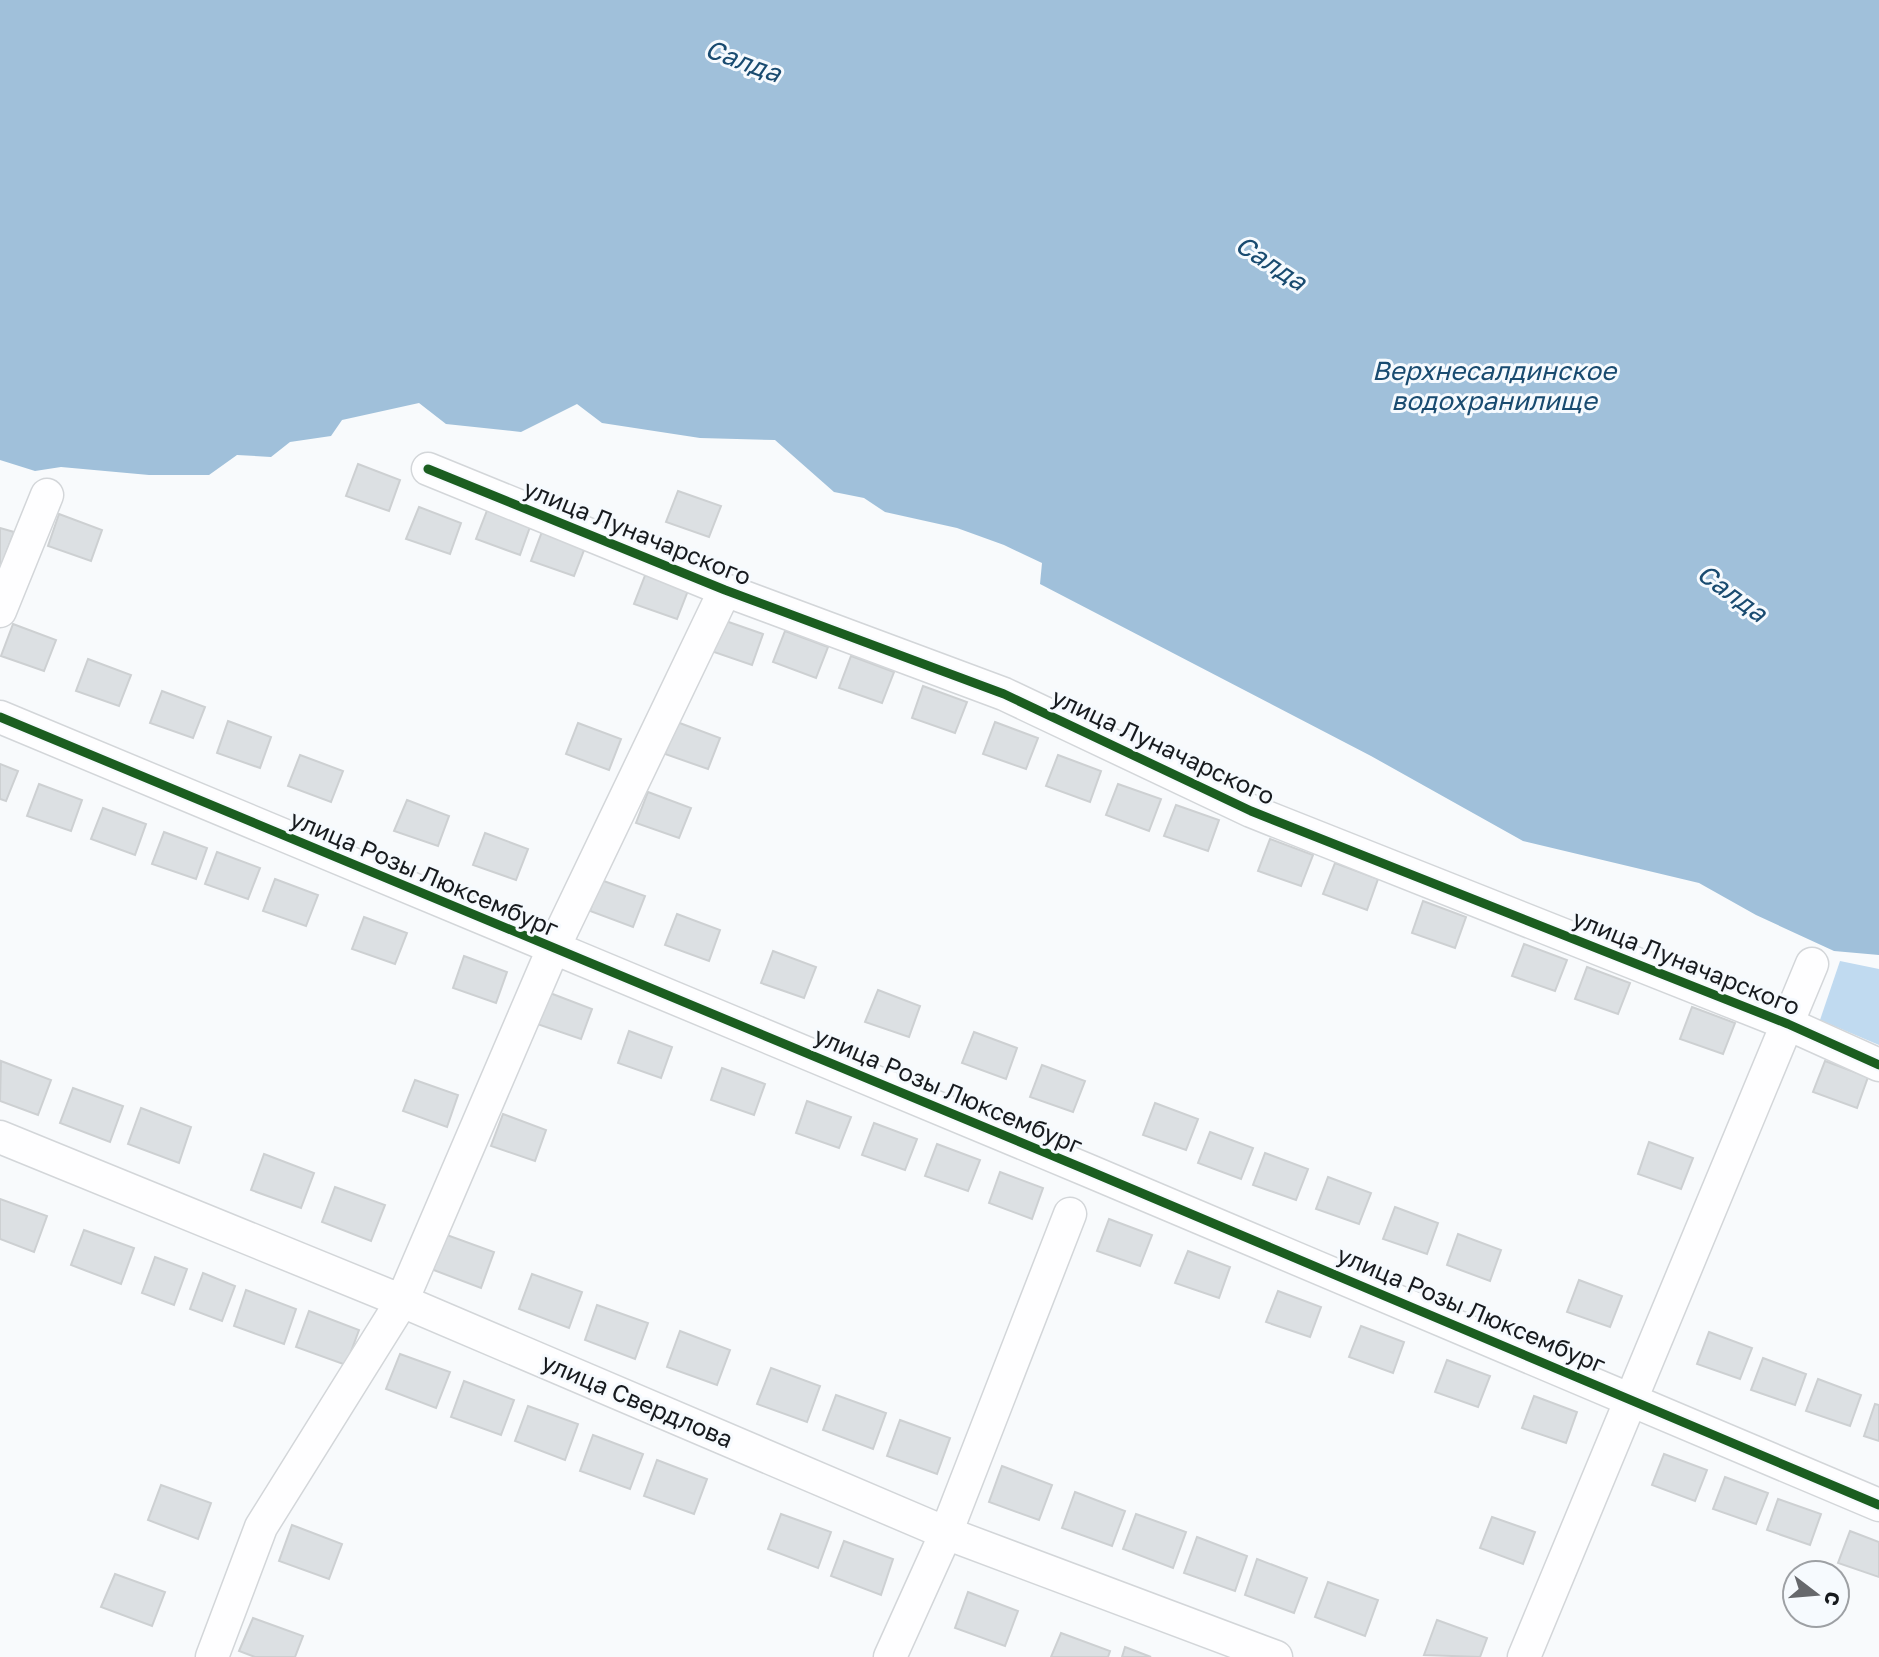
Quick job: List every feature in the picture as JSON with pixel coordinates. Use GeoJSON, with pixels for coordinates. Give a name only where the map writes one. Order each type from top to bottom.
{"type":"FeatureCollection","features":[{"type":"Feature","properties":{"kind":"street","name":"улица Луначарского"},"geometry":{"type":"LineString","coordinates":[[428,469],[725,590],[1004,694],[1251,811],[1788,1024],[1879,1065]]}},
{"type":"Feature","properties":{"kind":"street"},"geometry":{"type":"LineString","coordinates":[[0,611],[47,495]]}},
{"type":"Feature","properties":{"kind":"street"},"geometry":{"type":"LineString","coordinates":[[212,1657],[261,1527],[402,1301],[552,949],[725,590]]}},
{"type":"Feature","properties":{"kind":"street","name":"улица Розы Люксембург"},"geometry":{"type":"LineString","coordinates":[[0,717],[1633,1399],[1879,1505]]}},
{"type":"Feature","properties":{"kind":"street"},"geometry":{"type":"LineString","coordinates":[[1524,1657],[1812,964]]}},
{"type":"Feature","properties":{"kind":"street","name":"улица Свердлова"},"geometry":{"type":"LineString","coordinates":[[0,1137],[402,1301],[946,1533],[1276,1657]]}},
{"type":"Feature","properties":{"kind":"street"},"geometry":{"type":"LineString","coordinates":[[890,1657],[946,1533],[1070,1214]]}},
{"type":"Feature","properties":{"kind":"shaded area"},"geometry":{"type":"Polygon","coordinates":[[[1840,961],[1879,969],[1879,1045],[1820,1020],[1840,961]]]}},
{"type":"Feature","properties":{"kind":"water","name":"Верхнесалдинское водохранилище"},"geometry":{"type":"Polygon","coordinates":[[[0,0],[1879,0],[1879,955],[1834,951],[1756,915],[1699,883],[1523,841],[1371,756],[1040,584],[1042,563],[1004,545],[957,528],[885,512],[864,498],[834,492],[775,440],[700,438],[602,423],[577,404],[521,432],[446,424],[419,403],[342,420],[331,436],[290,442],[271,457],[237,455],[209,475],[149,475],[61,467],[35,471],[0,460],[0,0]]]}},
{"type":"Feature","properties":{"kind":"building"},"geometry":{"type":"Polygon","coordinates":[[[358,464],[400,480],[389,511],[346,496],[358,464]]]}},
{"type":"Feature","properties":{"kind":"building"},"geometry":{"type":"Polygon","coordinates":[[[678,491],[721,506],[709,537],[666,522],[678,491]]]}},
{"type":"Feature","properties":{"kind":"building"},"geometry":{"type":"Polygon","coordinates":[[[419,507],[461,523],[450,554],[406,539],[419,507]]]}},
{"type":"Feature","properties":{"kind":"building"},"geometry":{"type":"Polygon","coordinates":[[[488,508],[531,524],[520,555],[476,539],[488,508]]]}},
{"type":"Feature","properties":{"kind":"building"},"geometry":{"type":"Polygon","coordinates":[[[59,514],[102,530],[91,561],[48,546],[59,514]]]}},
{"type":"Feature","properties":{"kind":"building"},"geometry":{"type":"Polygon","coordinates":[[[0,528],[14,532],[2,564],[0,563],[0,528]]]}},
{"type":"Feature","properties":{"kind":"building"},"geometry":{"type":"Polygon","coordinates":[[[543,529],[586,545],[574,576],[531,561],[543,529]]]}},
{"type":"Feature","properties":{"kind":"building"},"geometry":{"type":"Polygon","coordinates":[[[646,573],[689,588],[677,619],[634,604],[646,573]]]}},
{"type":"Feature","properties":{"kind":"building"},"geometry":{"type":"Polygon","coordinates":[[[720,619],[763,634],[752,665],[708,650],[720,619]]]}},
{"type":"Feature","properties":{"kind":"building"},"geometry":{"type":"Polygon","coordinates":[[[13,624],[56,640],[44,671],[1,656],[13,624]]]}},
{"type":"Feature","properties":{"kind":"building"},"geometry":{"type":"Polygon","coordinates":[[[785,631],[828,647],[816,678],[773,662],[785,631]]]}},
{"type":"Feature","properties":{"kind":"building"},"geometry":{"type":"Polygon","coordinates":[[[851,656],[894,672],[882,703],[839,688],[851,656]]]}},
{"type":"Feature","properties":{"kind":"building"},"geometry":{"type":"Polygon","coordinates":[[[88,659],[131,675],[119,706],[76,691],[88,659]]]}},
{"type":"Feature","properties":{"kind":"building"},"geometry":{"type":"Polygon","coordinates":[[[923,686],[967,702],[955,733],[912,718],[923,686]]]}},
{"type":"Feature","properties":{"kind":"building"},"geometry":{"type":"Polygon","coordinates":[[[162,691],[205,707],[193,738],[150,723],[162,691]]]}},
{"type":"Feature","properties":{"kind":"building"},"geometry":{"type":"Polygon","coordinates":[[[228,721],[271,737],[260,768],[217,753],[228,721]]]}},
{"type":"Feature","properties":{"kind":"building"},"geometry":{"type":"Polygon","coordinates":[[[677,722],[720,738],[708,769],[665,754],[677,722]]]}},
{"type":"Feature","properties":{"kind":"building"},"geometry":{"type":"Polygon","coordinates":[[[995,722],[1038,738],[1026,769],[983,754],[995,722]]]}},
{"type":"Feature","properties":{"kind":"building"},"geometry":{"type":"Polygon","coordinates":[[[578,723],[621,739],[609,770],[566,754],[578,723]]]}},
{"type":"Feature","properties":{"kind":"building"},"geometry":{"type":"Polygon","coordinates":[[[300,755],[343,771],[331,802],[288,786],[300,755]]]}},
{"type":"Feature","properties":{"kind":"building"},"geometry":{"type":"Polygon","coordinates":[[[1058,755],[1101,771],[1090,802],[1046,786],[1058,755]]]}},
{"type":"Feature","properties":{"kind":"building"},"geometry":{"type":"Polygon","coordinates":[[[0,764],[18,771],[6,801],[0,799],[0,764]]]}},
{"type":"Feature","properties":{"kind":"building"},"geometry":{"type":"Polygon","coordinates":[[[39,784],[82,800],[71,831],[27,816],[39,784]]]}},
{"type":"Feature","properties":{"kind":"building"},"geometry":{"type":"Polygon","coordinates":[[[1118,784],[1161,799],[1149,831],[1106,815],[1118,784]]]}},
{"type":"Feature","properties":{"kind":"building"},"geometry":{"type":"Polygon","coordinates":[[[648,792],[691,808],[679,838],[636,823],[648,792]]]}},
{"type":"Feature","properties":{"kind":"building"},"geometry":{"type":"Polygon","coordinates":[[[407,800],[449,816],[438,846],[394,831],[407,800]]]}},
{"type":"Feature","properties":{"kind":"building"},"geometry":{"type":"Polygon","coordinates":[[[1176,805],[1219,820],[1208,851],[1164,836],[1176,805]]]}},
{"type":"Feature","properties":{"kind":"building"},"geometry":{"type":"Polygon","coordinates":[[[103,808],[146,824],[135,855],[91,839],[103,808]]]}},
{"type":"Feature","properties":{"kind":"building"},"geometry":{"type":"Polygon","coordinates":[[[164,832],[207,848],[196,879],[152,864],[164,832]]]}},
{"type":"Feature","properties":{"kind":"building"},"geometry":{"type":"Polygon","coordinates":[[[485,833],[528,849],[516,880],[473,865],[485,833]]]}},
{"type":"Feature","properties":{"kind":"building"},"geometry":{"type":"Polygon","coordinates":[[[1270,839],[1313,855],[1301,886],[1258,871],[1270,839]]]}},
{"type":"Feature","properties":{"kind":"building"},"geometry":{"type":"Polygon","coordinates":[[[217,852],[260,868],[248,899],[205,884],[217,852]]]}},
{"type":"Feature","properties":{"kind":"building"},"geometry":{"type":"Polygon","coordinates":[[[1335,863],[1378,879],[1367,910],[1323,894],[1335,863]]]}},
{"type":"Feature","properties":{"kind":"building"},"geometry":{"type":"Polygon","coordinates":[[[275,879],[318,895],[306,926],[263,911],[275,879]]]}},
{"type":"Feature","properties":{"kind":"building"},"geometry":{"type":"Polygon","coordinates":[[[601,880],[645,896],[633,927],[590,911],[601,880]]]}},
{"type":"Feature","properties":{"kind":"building"},"geometry":{"type":"Polygon","coordinates":[[[1423,901],[1466,917],[1455,948],[1412,933],[1423,901]]]}},
{"type":"Feature","properties":{"kind":"building"},"geometry":{"type":"Polygon","coordinates":[[[677,914],[720,930],[709,961],[665,945],[677,914]]]}},
{"type":"Feature","properties":{"kind":"building"},"geometry":{"type":"Polygon","coordinates":[[[364,917],[407,933],[395,964],[352,949],[364,917]]]}},
{"type":"Feature","properties":{"kind":"building"},"geometry":{"type":"Polygon","coordinates":[[[1524,944],[1567,960],[1555,991],[1512,976],[1524,944]]]}},
{"type":"Feature","properties":{"kind":"building"},"geometry":{"type":"Polygon","coordinates":[[[773,951],[816,967],[804,998],[761,983],[773,951]]]}},
{"type":"Feature","properties":{"kind":"building"},"geometry":{"type":"Polygon","coordinates":[[[464,956],[507,972],[496,1003],[453,988],[464,956]]]}},
{"type":"Feature","properties":{"kind":"building"},"geometry":{"type":"Polygon","coordinates":[[[1587,967],[1630,983],[1618,1014],[1575,999],[1587,967]]]}},
{"type":"Feature","properties":{"kind":"building"},"geometry":{"type":"Polygon","coordinates":[[[878,990],[920,1006],[909,1037],[865,1022],[878,990]]]}},
{"type":"Feature","properties":{"kind":"building"},"geometry":{"type":"Polygon","coordinates":[[[550,993],[592,1009],[581,1039],[537,1024],[550,993]]]}},
{"type":"Feature","properties":{"kind":"building"},"geometry":{"type":"Polygon","coordinates":[[[1692,1007],[1735,1023],[1723,1054],[1680,1039],[1692,1007]]]}},
{"type":"Feature","properties":{"kind":"building"},"geometry":{"type":"Polygon","coordinates":[[[629,1031],[672,1047],[661,1078],[618,1063],[629,1031]]]}},
{"type":"Feature","properties":{"kind":"building"},"geometry":{"type":"Polygon","coordinates":[[[974,1032],[1017,1048],[1006,1079],[962,1063],[974,1032]]]}},
{"type":"Feature","properties":{"kind":"building"},"geometry":{"type":"Polygon","coordinates":[[[1,1061],[51,1080],[38,1115],[0,1101],[1,1061]]]}},
{"type":"Feature","properties":{"kind":"building"},"geometry":{"type":"Polygon","coordinates":[[[1825,1061],[1868,1077],[1857,1108],[1813,1092],[1825,1061]]]}},
{"type":"Feature","properties":{"kind":"building"},"geometry":{"type":"Polygon","coordinates":[[[1042,1065],[1085,1081],[1073,1112],[1030,1097],[1042,1065]]]}},
{"type":"Feature","properties":{"kind":"building"},"geometry":{"type":"Polygon","coordinates":[[[722,1068],[765,1084],[754,1115],[711,1100],[722,1068]]]}},
{"type":"Feature","properties":{"kind":"building"},"geometry":{"type":"Polygon","coordinates":[[[415,1080],[458,1095],[447,1127],[403,1111],[415,1080]]]}},
{"type":"Feature","properties":{"kind":"building"},"geometry":{"type":"Polygon","coordinates":[[[73,1088],[123,1106],[110,1142],[60,1123],[73,1088]]]}},
{"type":"Feature","properties":{"kind":"building"},"geometry":{"type":"Polygon","coordinates":[[[807,1101],[851,1117],[839,1148],[796,1133],[807,1101]]]}},
{"type":"Feature","properties":{"kind":"building"},"geometry":{"type":"Polygon","coordinates":[[[1155,1103],[1198,1119],[1186,1150],[1143,1135],[1155,1103]]]}},
{"type":"Feature","properties":{"kind":"building"},"geometry":{"type":"Polygon","coordinates":[[[141,1108],[191,1127],[179,1163],[128,1144],[141,1108]]]}},
{"type":"Feature","properties":{"kind":"building"},"geometry":{"type":"Polygon","coordinates":[[[503,1114],[546,1130],[535,1161],[491,1146],[503,1114]]]}},
{"type":"Feature","properties":{"kind":"building"},"geometry":{"type":"Polygon","coordinates":[[[874,1123],[917,1139],[905,1170],[862,1155],[874,1123]]]}},
{"type":"Feature","properties":{"kind":"building"},"geometry":{"type":"Polygon","coordinates":[[[1210,1132],[1253,1148],[1241,1179],[1198,1163],[1210,1132]]]}},
{"type":"Feature","properties":{"kind":"building"},"geometry":{"type":"Polygon","coordinates":[[[1649,1142],[1693,1158],[1681,1189],[1638,1174],[1649,1142]]]}},
{"type":"Feature","properties":{"kind":"building"},"geometry":{"type":"Polygon","coordinates":[[[937,1144],[980,1160],[968,1191],[925,1176],[937,1144]]]}},
{"type":"Feature","properties":{"kind":"building"},"geometry":{"type":"Polygon","coordinates":[[[1265,1153],[1308,1169],[1296,1200],[1253,1185],[1265,1153]]]}},
{"type":"Feature","properties":{"kind":"building"},"geometry":{"type":"Polygon","coordinates":[[[264,1154],[314,1173],[301,1208],[251,1190],[264,1154]]]}},
{"type":"Feature","properties":{"kind":"building"},"geometry":{"type":"Polygon","coordinates":[[[1000,1172],[1043,1188],[1032,1219],[989,1203],[1000,1172]]]}},
{"type":"Feature","properties":{"kind":"building"},"geometry":{"type":"Polygon","coordinates":[[[1328,1177],[1371,1193],[1359,1224],[1316,1209],[1328,1177]]]}},
{"type":"Feature","properties":{"kind":"building"},"geometry":{"type":"Polygon","coordinates":[[[335,1187],[385,1205],[371,1241],[322,1222],[335,1187]]]}},
{"type":"Feature","properties":{"kind":"building"},"geometry":{"type":"Polygon","coordinates":[[[0,1199],[47,1216],[34,1252],[0,1239],[0,1199]]]}},
{"type":"Feature","properties":{"kind":"building"},"geometry":{"type":"Polygon","coordinates":[[[1395,1207],[1438,1223],[1427,1254],[1383,1239],[1395,1207]]]}},
{"type":"Feature","properties":{"kind":"building"},"geometry":{"type":"Polygon","coordinates":[[[1109,1219],[1152,1235],[1140,1266],[1097,1251],[1109,1219]]]}},
{"type":"Feature","properties":{"kind":"building"},"geometry":{"type":"Polygon","coordinates":[[[84,1230],[134,1248],[121,1284],[71,1265],[84,1230]]]}},
{"type":"Feature","properties":{"kind":"building"},"geometry":{"type":"Polygon","coordinates":[[[444,1234],[494,1252],[481,1288],[431,1269],[444,1234]]]}},
{"type":"Feature","properties":{"kind":"building"},"geometry":{"type":"Polygon","coordinates":[[[1458,1234],[1501,1250],[1490,1281],[1447,1265],[1458,1234]]]}},
{"type":"Feature","properties":{"kind":"building"},"geometry":{"type":"Polygon","coordinates":[[[1188,1251],[1230,1267],[1219,1298],[1175,1283],[1188,1251]]]}},
{"type":"Feature","properties":{"kind":"building"},"geometry":{"type":"Polygon","coordinates":[[[155,1257],[187,1269],[174,1305],[142,1293],[155,1257]]]}},
{"type":"Feature","properties":{"kind":"building"},"geometry":{"type":"Polygon","coordinates":[[[203,1273],[235,1286],[222,1321],[190,1309],[203,1273]]]}},
{"type":"Feature","properties":{"kind":"building"},"geometry":{"type":"Polygon","coordinates":[[[532,1274],[582,1292],[569,1328],[519,1309],[532,1274]]]}},
{"type":"Feature","properties":{"kind":"building"},"geometry":{"type":"Polygon","coordinates":[[[1579,1280],[1622,1296],[1610,1327],[1567,1312],[1579,1280]]]}},
{"type":"Feature","properties":{"kind":"building"},"geometry":{"type":"Polygon","coordinates":[[[246,1290],[296,1309],[284,1344],[234,1326],[246,1290]]]}},
{"type":"Feature","properties":{"kind":"building"},"geometry":{"type":"Polygon","coordinates":[[[1278,1291],[1321,1307],[1310,1337],[1266,1322],[1278,1291]]]}},
{"type":"Feature","properties":{"kind":"building"},"geometry":{"type":"Polygon","coordinates":[[[597,1305],[648,1323],[635,1359],[585,1340],[597,1305]]]}},
{"type":"Feature","properties":{"kind":"building"},"geometry":{"type":"Polygon","coordinates":[[[309,1311],[359,1330],[346,1365],[296,1347],[309,1311]]]}},
{"type":"Feature","properties":{"kind":"building"},"geometry":{"type":"Polygon","coordinates":[[[1361,1326],[1404,1342],[1393,1373],[1349,1357],[1361,1326]]]}},
{"type":"Feature","properties":{"kind":"building"},"geometry":{"type":"Polygon","coordinates":[[[680,1331],[730,1350],[717,1385],[667,1367],[680,1331]]]}},
{"type":"Feature","properties":{"kind":"building"},"geometry":{"type":"Polygon","coordinates":[[[1709,1332],[1752,1348],[1740,1379],[1697,1364],[1709,1332]]]}},
{"type":"Feature","properties":{"kind":"building"},"geometry":{"type":"Polygon","coordinates":[[[400,1354],[450,1372],[436,1408],[386,1389],[400,1354]]]}},
{"type":"Feature","properties":{"kind":"building"},"geometry":{"type":"Polygon","coordinates":[[[1763,1358],[1806,1374],[1795,1405],[1751,1390],[1763,1358]]]}},
{"type":"Feature","properties":{"kind":"building"},"geometry":{"type":"Polygon","coordinates":[[[1447,1360],[1490,1376],[1478,1407],[1435,1392],[1447,1360]]]}},
{"type":"Feature","properties":{"kind":"building"},"geometry":{"type":"Polygon","coordinates":[[[771,1368],[820,1386],[807,1422],[757,1404],[771,1368]]]}},
{"type":"Feature","properties":{"kind":"building"},"geometry":{"type":"Polygon","coordinates":[[[1818,1379],[1861,1395],[1850,1426],[1806,1411],[1818,1379]]]}},
{"type":"Feature","properties":{"kind":"building"},"geometry":{"type":"Polygon","coordinates":[[[464,1381],[514,1400],[501,1435],[451,1417],[464,1381]]]}},
{"type":"Feature","properties":{"kind":"building"},"geometry":{"type":"Polygon","coordinates":[[[836,1395],[886,1413],[873,1449],[823,1430],[836,1395]]]}},
{"type":"Feature","properties":{"kind":"building"},"geometry":{"type":"Polygon","coordinates":[[[1534,1396],[1577,1412],[1566,1443],[1522,1428],[1534,1396]]]}},
{"type":"Feature","properties":{"kind":"building"},"geometry":{"type":"Polygon","coordinates":[[[1875,1404],[1879,1405],[1879,1441],[1864,1436],[1875,1404]]]}},
{"type":"Feature","properties":{"kind":"building"},"geometry":{"type":"Polygon","coordinates":[[[528,1406],[578,1424],[565,1460],[515,1441],[528,1406]]]}},
{"type":"Feature","properties":{"kind":"building"},"geometry":{"type":"Polygon","coordinates":[[[900,1420],[950,1438],[937,1474],[887,1456],[900,1420]]]}},
{"type":"Feature","properties":{"kind":"building"},"geometry":{"type":"Polygon","coordinates":[[[593,1435],[643,1454],[630,1489],[580,1471],[593,1435]]]}},
{"type":"Feature","properties":{"kind":"building"},"geometry":{"type":"Polygon","coordinates":[[[1664,1454],[1707,1470],[1695,1501],[1652,1485],[1664,1454]]]}},
{"type":"Feature","properties":{"kind":"building"},"geometry":{"type":"Polygon","coordinates":[[[657,1460],[707,1479],[694,1514],[644,1496],[657,1460]]]}},
{"type":"Feature","properties":{"kind":"building"},"geometry":{"type":"Polygon","coordinates":[[[1002,1466],[1052,1485],[1039,1520],[989,1502],[1002,1466]]]}},
{"type":"Feature","properties":{"kind":"building"},"geometry":{"type":"Polygon","coordinates":[[[1725,1477],[1768,1493],[1756,1524],[1713,1509],[1725,1477]]]}},
{"type":"Feature","properties":{"kind":"building"},"geometry":{"type":"Polygon","coordinates":[[[161,1485],[211,1503],[198,1539],[148,1520],[161,1485]]]}},
{"type":"Feature","properties":{"kind":"building"},"geometry":{"type":"Polygon","coordinates":[[[1075,1492],[1125,1511],[1112,1546],[1062,1528],[1075,1492]]]}},
{"type":"Feature","properties":{"kind":"building"},"geometry":{"type":"Polygon","coordinates":[[[1778,1499],[1821,1514],[1810,1545],[1767,1530],[1778,1499]]]}},
{"type":"Feature","properties":{"kind":"building"},"geometry":{"type":"Polygon","coordinates":[[[781,1514],[831,1532],[818,1568],[768,1549],[781,1514]]]}},
{"type":"Feature","properties":{"kind":"building"},"geometry":{"type":"Polygon","coordinates":[[[1136,1514],[1186,1532],[1173,1568],[1123,1549],[1136,1514]]]}},
{"type":"Feature","properties":{"kind":"building"},"geometry":{"type":"Polygon","coordinates":[[[1492,1517],[1535,1532],[1523,1564],[1480,1548],[1492,1517]]]}},
{"type":"Feature","properties":{"kind":"building"},"geometry":{"type":"Polygon","coordinates":[[[292,1525],[342,1544],[329,1579],[279,1561],[292,1525]]]}},
{"type":"Feature","properties":{"kind":"building"},"geometry":{"type":"Polygon","coordinates":[[[1850,1531],[1879,1542],[1879,1577],[1851,1567],[1851,1559],[1840,1559],[1850,1531]]]}},
{"type":"Feature","properties":{"kind":"building"},"geometry":{"type":"Polygon","coordinates":[[[1197,1537],[1247,1556],[1235,1591],[1184,1573],[1197,1537]]]}},
{"type":"Feature","properties":{"kind":"building"},"geometry":{"type":"Polygon","coordinates":[[[844,1541],[893,1559],[881,1595],[831,1576],[844,1541]]]}},
{"type":"Feature","properties":{"kind":"building"},"geometry":{"type":"Polygon","coordinates":[[[1257,1559],[1307,1578],[1294,1613],[1245,1595],[1257,1559]]]}},
{"type":"Feature","properties":{"kind":"building"},"geometry":{"type":"Polygon","coordinates":[[[115,1574],[165,1592],[152,1626],[101,1607],[115,1574]]]}},
{"type":"Feature","properties":{"kind":"building"},"geometry":{"type":"Polygon","coordinates":[[[1328,1582],[1378,1600],[1365,1636],[1315,1617],[1328,1582]]]}},
{"type":"Feature","properties":{"kind":"building"},"geometry":{"type":"Polygon","coordinates":[[[968,1592],[1018,1611],[1005,1646],[955,1628],[968,1592]]]}},
{"type":"Feature","properties":{"kind":"building"},"geometry":{"type":"Polygon","coordinates":[[[253,1618],[303,1636],[295,1657],[255,1657],[239,1651],[253,1618]]]}},
{"type":"Feature","properties":{"kind":"building"},"geometry":{"type":"Polygon","coordinates":[[[1437,1620],[1487,1638],[1480,1657],[1424,1655],[1437,1620]]]}},
{"type":"Feature","properties":{"kind":"building"},"geometry":{"type":"Polygon","coordinates":[[[1061,1633],[1110,1651],[1108,1657],[1051,1657],[1061,1633]]]}},
{"type":"Feature","properties":{"kind":"building"},"geometry":{"type":"Polygon","coordinates":[[[1125,1647],[1151,1657],[1122,1657],[1125,1647]]]}},
{"type":"Feature","properties":{"kind":"cycle path"},"geometry":{"type":"LineString","coordinates":[[428,469],[725,590],[1004,694],[1251,811],[1788,1024],[1879,1065]]}},
{"type":"Feature","properties":{"kind":"cycle path"},"geometry":{"type":"LineString","coordinates":[[0,717],[1087,1170],[1879,1505]]}},
{"type":"Feature","properties":{"kind":"water label","name":"Салда"},"geometry":{"type":"Point","coordinates":[743,61]}},
{"type":"Feature","properties":{"kind":"water label","name":"Салда"},"geometry":{"type":"Point","coordinates":[1271,263]}},
{"type":"Feature","properties":{"kind":"water label","name":"Салда"},"geometry":{"type":"Point","coordinates":[1732,593]}}]}
